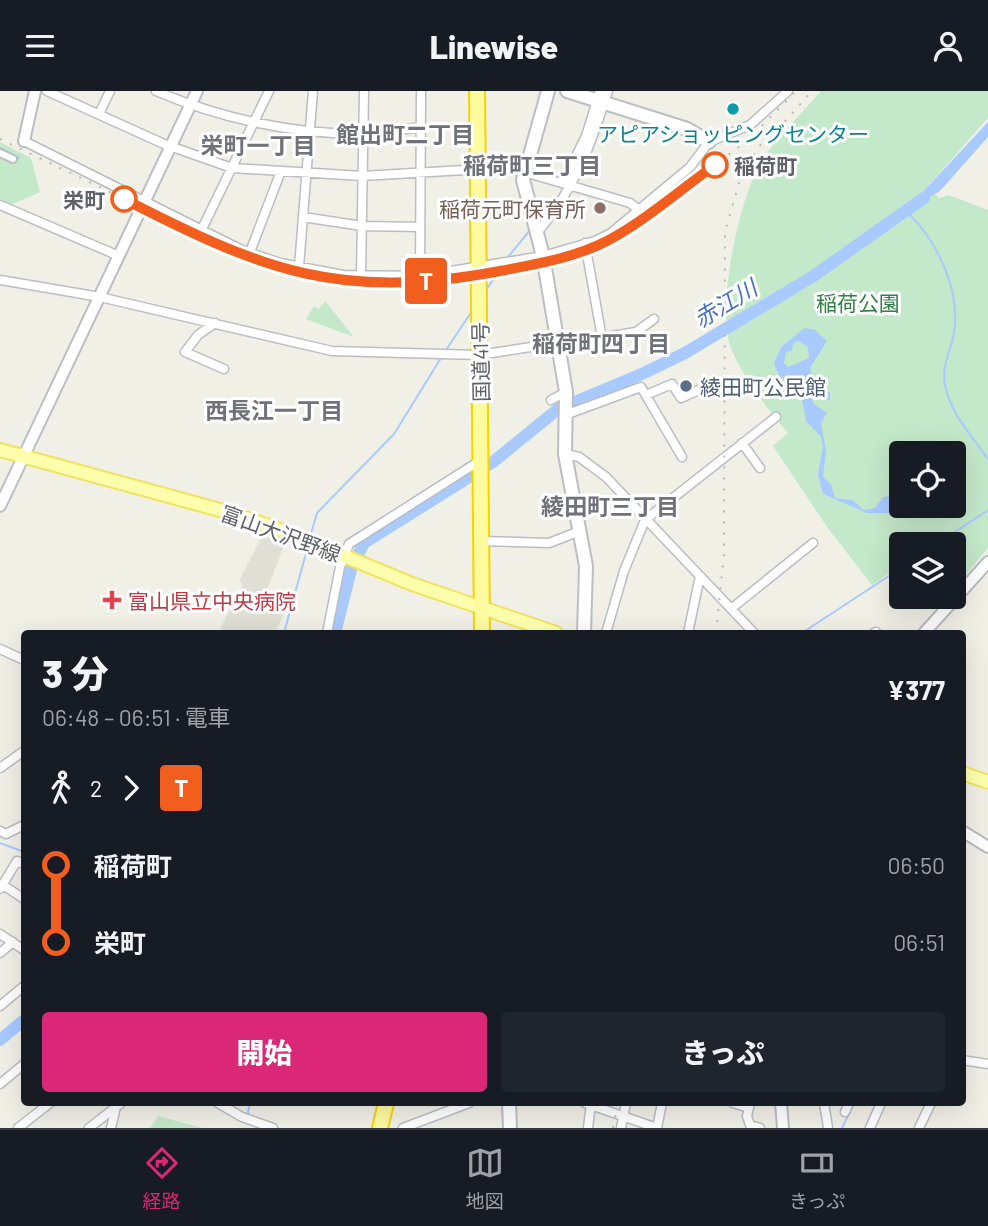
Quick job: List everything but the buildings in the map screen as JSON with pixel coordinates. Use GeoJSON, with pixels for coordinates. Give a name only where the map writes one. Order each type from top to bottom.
{"type":"FeatureCollection","features":[{"type":"Feature","properties":{"kind":"highway","name":"国道41号"},"geometry":{"type":"LineString","coordinates":[[477,91],[482,630]]}},
{"type":"Feature","properties":{"kind":"highway"},"geometry":{"type":"LineString","coordinates":[[380,1128],[385,1106]]}},
{"type":"Feature","properties":{"kind":"highway"},"geometry":{"type":"LineString","coordinates":[[387,1128],[391,1106]]}},
{"type":"Feature","properties":{"kind":"main road"},"geometry":{"type":"LineString","coordinates":[[548,91],[524,172],[543,256],[566,392],[565,454],[586,565],[583,630]]}},
{"type":"Feature","properties":{"kind":"main road"},"geometry":{"type":"LineString","coordinates":[[567,91],[602,96],[687,129],[709,142]]}},
{"type":"Feature","properties":{"kind":"main road","name":"富山大沢野線"},"geometry":{"type":"LineString","coordinates":[[0,450],[231,513],[483,609],[547,630]]}},
{"type":"Feature","properties":{"kind":"main road"},"geometry":{"type":"LineString","coordinates":[[966,774],[988,782]]}},
{"type":"Feature","properties":{"kind":"main road"},"geometry":{"type":"LineString","coordinates":[[509,1106],[510,1128]]}},
{"type":"Feature","properties":{"kind":"street"},"geometry":{"type":"LineString","coordinates":[[35,91],[24,141],[201,231],[250,252],[299,267],[361,276],[420,276],[480,267],[543,256],[611,233],[690,167],[709,142],[750,125],[788,91]]}},
{"type":"Feature","properties":{"kind":"street"},"geometry":{"type":"LineString","coordinates":[[47,91],[171,146],[232,168],[362,176],[477,167],[524,172],[630,203],[638,209]]}},
{"type":"Feature","properties":{"kind":"street"},"geometry":{"type":"LineString","coordinates":[[99,114],[110,91]]}},
{"type":"Feature","properties":{"kind":"street"},"geometry":{"type":"LineString","coordinates":[[156,91],[189,106],[310,130],[363,134],[421,127]]}},
{"type":"Feature","properties":{"kind":"street"},"geometry":{"type":"LineString","coordinates":[[0,506],[197,91]]}},
{"type":"Feature","properties":{"kind":"street"},"geometry":{"type":"LineString","coordinates":[[201,231],[269,91]]}},
{"type":"Feature","properties":{"kind":"street"},"geometry":{"type":"LineString","coordinates":[[299,267],[313,91]]}},
{"type":"Feature","properties":{"kind":"street"},"geometry":{"type":"LineString","coordinates":[[361,276],[364,91]]}},
{"type":"Feature","properties":{"kind":"street"},"geometry":{"type":"LineString","coordinates":[[420,276],[422,91]]}},
{"type":"Feature","properties":{"kind":"street"},"geometry":{"type":"LineString","coordinates":[[537,233],[564,200],[567,185],[594,139],[602,96]]}},
{"type":"Feature","properties":{"kind":"street"},"geometry":{"type":"LineString","coordinates":[[0,153],[13,159]]}},
{"type":"Feature","properties":{"kind":"street"},"geometry":{"type":"LineString","coordinates":[[250,252],[281,171]]}},
{"type":"Feature","properties":{"kind":"street"},"geometry":{"type":"LineString","coordinates":[[0,205],[119,256]]}},
{"type":"Feature","properties":{"kind":"street"},"geometry":{"type":"LineString","coordinates":[[303,217],[362,226],[420,227]]}},
{"type":"Feature","properties":{"kind":"street"},"geometry":{"type":"LineString","coordinates":[[585,243],[602,338]]}},
{"type":"Feature","properties":{"kind":"street"},"geometry":{"type":"LineString","coordinates":[[0,280],[100,297],[332,351],[480,355],[636,332],[654,319]]}},
{"type":"Feature","properties":{"kind":"street"},"geometry":{"type":"LineString","coordinates":[[215,323],[198,335],[185,352],[224,369]]}},
{"type":"Feature","properties":{"kind":"street"},"geometry":{"type":"LineString","coordinates":[[646,395],[671,384],[681,398],[716,382]]}},
{"type":"Feature","properties":{"kind":"street"},"geometry":{"type":"LineString","coordinates":[[565,415],[641,387],[682,457]]}},
{"type":"Feature","properties":{"kind":"street"},"geometry":{"type":"LineString","coordinates":[[551,400],[566,392]]}},
{"type":"Feature","properties":{"kind":"street"},"geometry":{"type":"LineString","coordinates":[[607,630],[624,571],[645,520],[776,417]]}},
{"type":"Feature","properties":{"kind":"street"},"geometry":{"type":"LineString","coordinates":[[742,443],[760,468]]}},
{"type":"Feature","properties":{"kind":"street"},"geometry":{"type":"LineString","coordinates":[[565,454],[579,457],[606,477],[751,630]]}},
{"type":"Feature","properties":{"kind":"street"},"geometry":{"type":"LineString","coordinates":[[328,630],[349,544],[481,460]]}},
{"type":"Feature","properties":{"kind":"street"},"geometry":{"type":"LineString","coordinates":[[481,541],[549,543],[580,531]]}},
{"type":"Feature","properties":{"kind":"street"},"geometry":{"type":"LineString","coordinates":[[732,608],[813,543]]}},
{"type":"Feature","properties":{"kind":"street"},"geometry":{"type":"LineString","coordinates":[[927,630],[988,562]]}},
{"type":"Feature","properties":{"kind":"street"},"geometry":{"type":"LineString","coordinates":[[689,630],[700,576]]}},
{"type":"Feature","properties":{"kind":"street"},"geometry":{"type":"LineString","coordinates":[[0,649],[21,659]]}},
{"type":"Feature","properties":{"kind":"street"},"geometry":{"type":"LineString","coordinates":[[0,768],[21,753]]}},
{"type":"Feature","properties":{"kind":"street"},"geometry":{"type":"LineString","coordinates":[[0,831],[6,835],[21,827]]}},
{"type":"Feature","properties":{"kind":"street"},"geometry":{"type":"LineString","coordinates":[[966,833],[988,847]]}},
{"type":"Feature","properties":{"kind":"street"},"geometry":{"type":"LineString","coordinates":[[21,863],[17,861],[1,887],[21,897]]}},
{"type":"Feature","properties":{"kind":"street"},"geometry":{"type":"LineString","coordinates":[[0,933],[21,948]]}},
{"type":"Feature","properties":{"kind":"street"},"geometry":{"type":"LineString","coordinates":[[0,953],[13,942]]}},
{"type":"Feature","properties":{"kind":"street"},"geometry":{"type":"LineString","coordinates":[[0,1006],[21,988]]}},
{"type":"Feature","properties":{"kind":"street"},"geometry":{"type":"LineString","coordinates":[[966,1061],[988,1064]]}},
{"type":"Feature","properties":{"kind":"street"},"geometry":{"type":"LineString","coordinates":[[0,1084],[21,1067]]}},
{"type":"Feature","properties":{"kind":"street"},"geometry":{"type":"LineString","coordinates":[[18,1128],[46,1106]]}},
{"type":"Feature","properties":{"kind":"street"},"geometry":{"type":"LineString","coordinates":[[89,1128],[117,1106]]}},
{"type":"Feature","properties":{"kind":"street"},"geometry":{"type":"LineString","coordinates":[[111,1128],[118,1106]]}},
{"type":"Feature","properties":{"kind":"street"},"geometry":{"type":"LineString","coordinates":[[224,1106],[242,1117],[273,1128]]}},
{"type":"Feature","properties":{"kind":"street"},"geometry":{"type":"LineString","coordinates":[[403,1128],[462,1106]]}},
{"type":"Feature","properties":{"kind":"street"},"geometry":{"type":"LineString","coordinates":[[588,1128],[589,1106]]}},
{"type":"Feature","properties":{"kind":"street"},"geometry":{"type":"LineString","coordinates":[[597,1106],[657,1128],[661,1106]]}},
{"type":"Feature","properties":{"kind":"street"},"geometry":{"type":"LineString","coordinates":[[621,1128],[625,1106]]}},
{"type":"Feature","properties":{"kind":"street"},"geometry":{"type":"LineString","coordinates":[[750,1106],[747,1116],[750,1125],[760,1128]]}},
{"type":"Feature","properties":{"kind":"street"},"geometry":{"type":"LineString","coordinates":[[781,1106],[783,1128]]}},
{"type":"Feature","properties":{"kind":"street"},"geometry":{"type":"LineString","coordinates":[[824,1106],[828,1128]]}},
{"type":"Feature","properties":{"kind":"street"},"geometry":{"type":"LineString","coordinates":[[845,1112],[848,1106]]}},
{"type":"Feature","properties":{"kind":"street"},"geometry":{"type":"LineString","coordinates":[[870,1128],[880,1106]]}},
{"type":"Feature","properties":{"kind":"street"},"geometry":{"type":"LineString","coordinates":[[919,1128],[930,1106]]}},
{"type":"Feature","properties":{"kind":"shaded area"},"geometry":{"type":"Polygon","coordinates":[[[264,532],[286,540],[265,595],[289,604],[276,630],[220,629],[243,584],[239,581],[264,532]]]}},
{"type":"Feature","properties":{"kind":"green space","name":"稲荷公園"},"geometry":{"type":"Polygon","coordinates":[[[821,91],[988,91],[988,118],[928,186],[939,198],[949,195],[988,210],[988,548],[966,575],[966,532],[889,532],[889,573],[872,585],[827,527],[773,446],[788,433],[749,381],[731,348],[726,307],[728,280],[739,222],[756,172],[785,131],[821,91]]]}},
{"type":"Feature","properties":{"kind":"green space"},"geometry":{"type":"Polygon","coordinates":[[[0,142],[31,158],[40,192],[8,206],[0,203],[0,142]]]}},
{"type":"Feature","properties":{"kind":"green space"},"geometry":{"type":"Polygon","coordinates":[[[325,301],[354,337],[306,319],[314,306],[319,309],[325,301]]]}},
{"type":"Feature","properties":{"kind":"green space"},"geometry":{"type":"Polygon","coordinates":[[[158,1116],[202,1128],[150,1128],[158,1116]]]}},
{"type":"Feature","properties":{"kind":"water"},"geometry":{"type":"Polygon","coordinates":[[[988,122],[988,137],[940,191],[904,212],[988,122]]]}},
{"type":"Feature","properties":{"kind":"water"},"geometry":{"type":"Polygon","coordinates":[[[805,328],[815,330],[827,341],[810,368],[814,379],[830,393],[830,400],[826,400],[818,388],[811,387],[809,393],[814,404],[827,413],[821,423],[826,451],[823,477],[831,484],[835,498],[852,500],[864,510],[875,508],[883,497],[889,496],[889,513],[867,513],[823,494],[818,474],[823,447],[821,437],[806,421],[800,389],[779,376],[774,363],[781,347],[805,328]],[[798,341],[793,344],[792,351],[786,352],[784,363],[788,367],[809,358],[808,347],[798,341]]]}},
{"type":"Feature","properties":{"kind":"waterway"},"geometry":{"type":"LineString","coordinates":[[0,148],[19,158]]}},
{"type":"Feature","properties":{"kind":"waterway","name":"赤江川"},"geometry":{"type":"LineString","coordinates":[[336,630],[352,566],[364,543],[493,462],[558,409],[685,353],[812,277],[924,198]]}},
{"type":"Feature","properties":{"kind":"waterway"},"geometry":{"type":"LineString","coordinates":[[540,220],[553,206]]}},
{"type":"Feature","properties":{"kind":"waterway"},"geometry":{"type":"LineString","coordinates":[[907,212],[937,252],[950,284],[955,317],[954,333],[944,371],[945,385],[957,415],[988,459]]}},
{"type":"Feature","properties":{"kind":"waterway"},"geometry":{"type":"LineString","coordinates":[[508,257],[531,229]]}},
{"type":"Feature","properties":{"kind":"waterway"},"geometry":{"type":"LineString","coordinates":[[485,292],[501,268]]}},
{"type":"Feature","properties":{"kind":"waterway"},"geometry":{"type":"LineString","coordinates":[[446,350],[472,311]]}},
{"type":"Feature","properties":{"kind":"waterway"},"geometry":{"type":"LineString","coordinates":[[310,537],[317,513],[394,434],[441,358]]}},
{"type":"Feature","properties":{"kind":"waterway"},"geometry":{"type":"LineString","coordinates":[[955,532],[988,510]]}},
{"type":"Feature","properties":{"kind":"waterway"},"geometry":{"type":"LineString","coordinates":[[285,630],[308,546]]}},
{"type":"Feature","properties":{"kind":"waterway"},"geometry":{"type":"LineString","coordinates":[[807,630],[889,576]]}},
{"type":"Feature","properties":{"kind":"waterway"},"geometry":{"type":"LineString","coordinates":[[0,843],[21,851]]}},
{"type":"Feature","properties":{"kind":"waterway","name":"赤江川"},"geometry":{"type":"LineString","coordinates":[[0,1040],[21,1022]]}},
{"type":"Feature","properties":{"kind":"waterway"},"geometry":{"type":"LineString","coordinates":[[247,1117],[249,1106]]}},
{"type":"Feature","properties":{"kind":"waterway"},"geometry":{"type":"LineString","coordinates":[[842,1128],[853,1106]]}},
{"type":"Feature","properties":{"kind":"railway"},"geometry":{"type":"LineString","coordinates":[[0,139],[251,260],[322,279],[396,284],[465,277],[544,262],[606,242],[746,142],[796,91]]}},
{"type":"Feature","properties":{"kind":"railway"},"geometry":{"type":"LineString","coordinates":[[770,138],[812,91]]}},
{"type":"Feature","properties":{"kind":"railway"},"geometry":{"type":"LineString","coordinates":[[716,630],[724,553],[725,232],[741,176],[757,149],[774,129]]}},
{"type":"Feature","properties":{"kind":"railway"},"geometry":{"type":"LineString","coordinates":[[613,1128],[617,1106]]}},
{"type":"Feature","properties":{"kind":"train","name":"T"},"geometry":{"type":"LineString","coordinates":[[124,199],[231,252],[285,271],[357,283],[396,283],[466,277],[573,255],[606,242],[627,229],[715,165]]}},
{"type":"Feature","properties":{"kind":"place","name":"アピアショッピングセンター"},"geometry":{"type":"Point","coordinates":[733,109]}},
{"type":"Feature","properties":{"kind":"place","name":"稲荷町"},"geometry":{"type":"Point","coordinates":[715,165]}},
{"type":"Feature","properties":{"kind":"place","name":"栄町"},"geometry":{"type":"Point","coordinates":[124,199]}},
{"type":"Feature","properties":{"kind":"place","name":"稲荷元町保育所"},"geometry":{"type":"Point","coordinates":[600,208]}},
{"type":"Feature","properties":{"kind":"place","name":"綾田町公民館"},"geometry":{"type":"Point","coordinates":[686,386]}},
{"type":"Feature","properties":{"kind":"place","name":"富山県立中央病院"},"geometry":{"type":"Point","coordinates":[112,600]}},
{"type":"Feature","properties":{"kind":"district","name":"館出町二丁目"},"geometry":{"type":"Point","coordinates":[405,134]}},
{"type":"Feature","properties":{"kind":"district","name":"栄町一丁目"},"geometry":{"type":"Point","coordinates":[258,145]}},
{"type":"Feature","properties":{"kind":"district","name":"稲荷町三丁目"},"geometry":{"type":"Point","coordinates":[532,165]}},
{"type":"Feature","properties":{"kind":"district","name":"稲荷町四丁目"},"geometry":{"type":"Point","coordinates":[601,343]}},
{"type":"Feature","properties":{"kind":"district","name":"西長江一丁目"},"geometry":{"type":"Point","coordinates":[274,410]}},
{"type":"Feature","properties":{"kind":"district","name":"綾田町三丁目"},"geometry":{"type":"Point","coordinates":[610,506]}}]}
